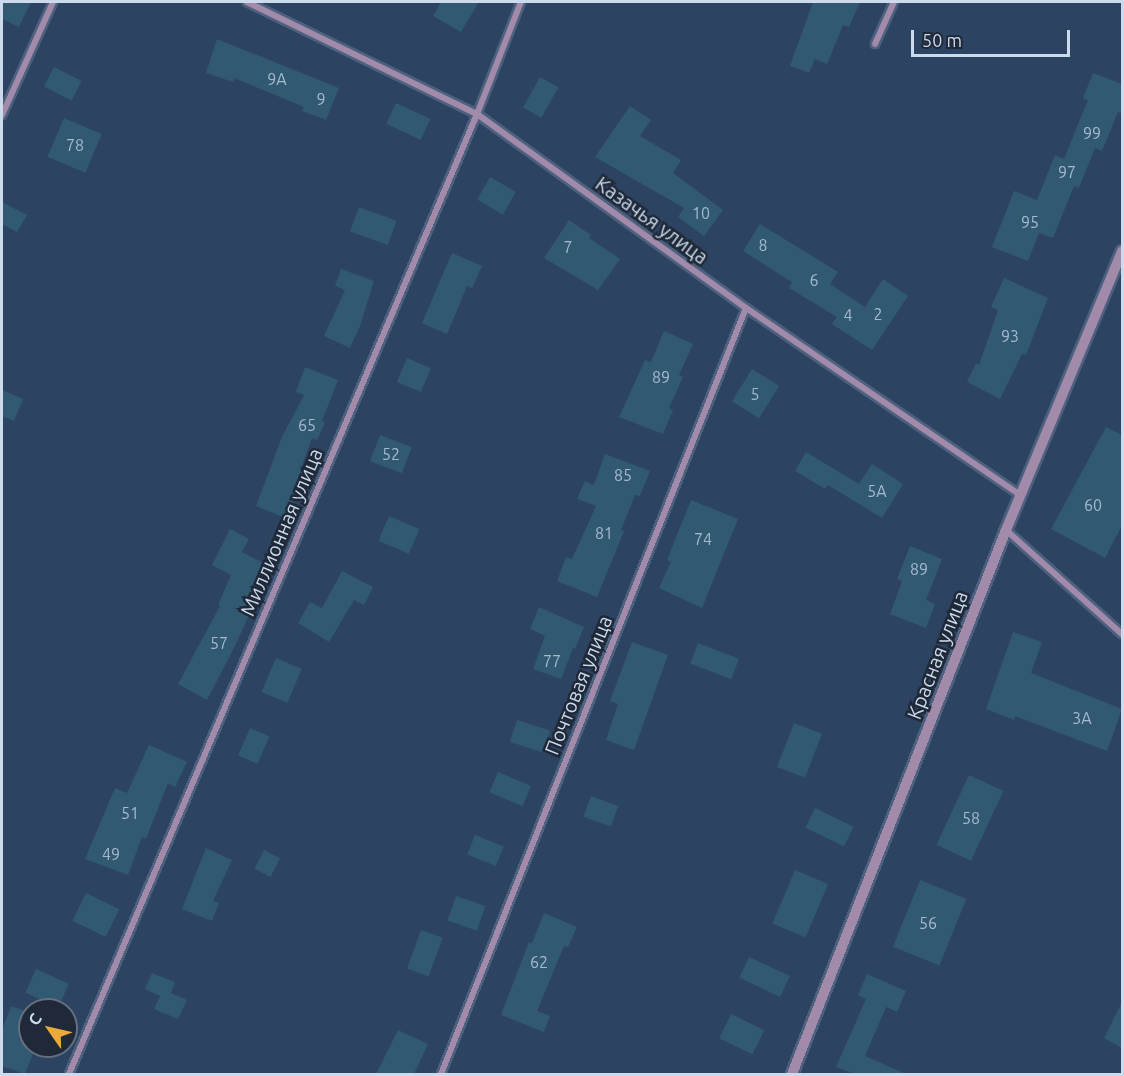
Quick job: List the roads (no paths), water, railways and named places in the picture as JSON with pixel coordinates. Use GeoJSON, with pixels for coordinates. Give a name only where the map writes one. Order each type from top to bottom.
{"type":"FeatureCollection","features":[{"type":"Feature","properties":{"kind":"street"},"geometry":{"type":"LineString","coordinates":[[2,115],[53,2]]}},
{"type":"Feature","properties":{"kind":"street","name":"Казачья улица"},"geometry":{"type":"LineString","coordinates":[[247,2],[477,114],[746,308],[1020,495]]}},
{"type":"Feature","properties":{"kind":"street","name":"Миллионная улица"},"geometry":{"type":"LineString","coordinates":[[69,1074],[477,114],[521,2]]}},
{"type":"Feature","properties":{"kind":"street"},"geometry":{"type":"LineString","coordinates":[[875,44],[894,2]]}},
{"type":"Feature","properties":{"kind":"street","name":"Красная улица"},"geometry":{"type":"LineString","coordinates":[[792,1074],[1020,495],[1122,251]]}},
{"type":"Feature","properties":{"kind":"street","name":"Почтовая улица"},"geometry":{"type":"LineString","coordinates":[[441,1074],[746,308]]}},
{"type":"Feature","properties":{"kind":"street"},"geometry":{"type":"LineString","coordinates":[[1006,530],[1122,634]]}}]}
